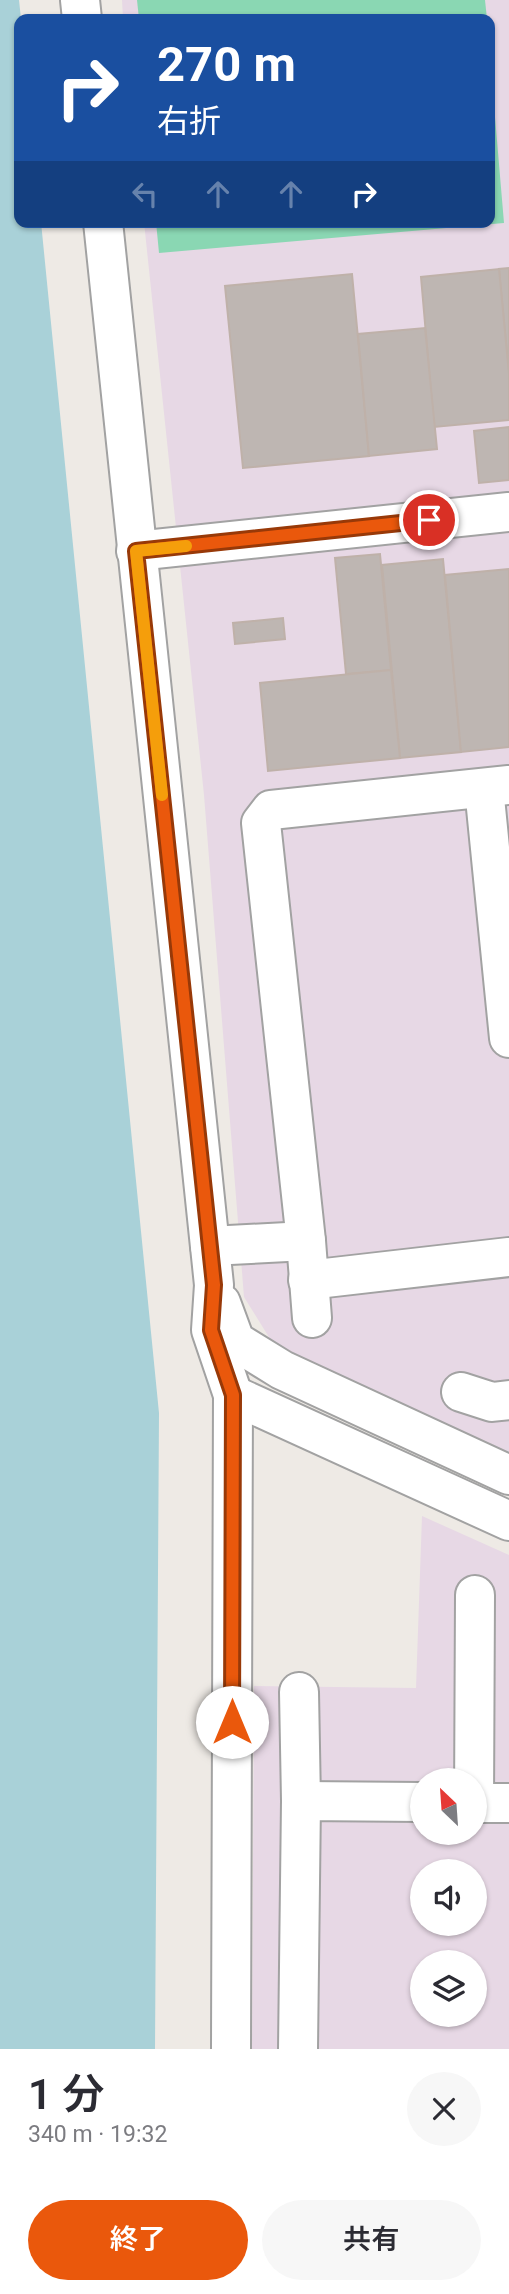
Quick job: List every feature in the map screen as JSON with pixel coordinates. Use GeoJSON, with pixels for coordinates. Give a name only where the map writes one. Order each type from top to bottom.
{"type":"FeatureCollection","features":[{"type":"Feature","properties":{"kind":"street"},"geometry":{"type":"LineString","coordinates":[[104,228],[214,1285],[211,1330],[233,1395],[231,2049]]}},
{"type":"Feature","properties":{"kind":"street"},"geometry":{"type":"LineString","coordinates":[[136,551],[509,512]]}},
{"type":"Feature","properties":{"kind":"street"},"geometry":{"type":"LineString","coordinates":[[312,1318],[261,823],[271,810],[496,786],[509,1038]]}},
{"type":"Feature","properties":{"kind":"street"},"geometry":{"type":"LineString","coordinates":[[210,1246],[306,1241]]}},
{"type":"Feature","properties":{"kind":"street"},"geometry":{"type":"LineString","coordinates":[[308,1280],[509,1258]]}},
{"type":"Feature","properties":{"kind":"street"},"geometry":{"type":"LineString","coordinates":[[214,1285],[234,1341],[282,1370],[509,1475]]}},
{"type":"Feature","properties":{"kind":"street"},"geometry":{"type":"LineString","coordinates":[[461,1392],[492,1402],[509,1400]]}},
{"type":"Feature","properties":{"kind":"street"},"geometry":{"type":"LineString","coordinates":[[233,1395],[509,1521]]}},
{"type":"Feature","properties":{"kind":"street"},"geometry":{"type":"LineString","coordinates":[[474,1768],[475,1595]]}},
{"type":"Feature","properties":{"kind":"street"},"geometry":{"type":"LineString","coordinates":[[298,2049],[301,1801],[299,1692]]}},
{"type":"Feature","properties":{"kind":"street"},"geometry":{"type":"LineString","coordinates":[[301,1801],[410,1802]]}},
{"type":"Feature","properties":{"kind":"street"},"geometry":{"type":"LineString","coordinates":[[487,1803],[509,1803]]}},
{"type":"Feature","properties":{"kind":"shaded area"},"geometry":{"type":"Polygon","coordinates":[[[122,0],[509,0],[509,1466],[285,1363],[244,1297],[204,795],[145,228],[495,228],[495,14],[123,14],[122,0]]]}},
{"type":"Feature","properties":{"kind":"shaded area"},"geometry":{"type":"Polygon","coordinates":[[[422,1516],[509,1555],[509,2049],[252,2049],[254,1686],[416,1688],[422,1516]]]}},
{"type":"Feature","properties":{"kind":"green space"},"geometry":{"type":"Polygon","coordinates":[[[137,0],[485,0],[486,14],[138,14],[137,0]]]}},
{"type":"Feature","properties":{"kind":"green space"},"geometry":{"type":"Polygon","coordinates":[[[495,117],[504,223],[495,224],[495,117]]]}},
{"type":"Feature","properties":{"kind":"green space"},"geometry":{"type":"Polygon","coordinates":[[[157,228],[446,228],[159,253],[157,228]]]}},
{"type":"Feature","properties":{"kind":"water"},"geometry":{"type":"Polygon","coordinates":[[[0,0],[19,0],[20,14],[14,14],[14,228],[42,228],[159,1413],[155,2049],[0,2049],[0,0]]]}},
{"type":"Feature","properties":{"kind":"building"},"geometry":{"type":"Polygon","coordinates":[[[509,268],[509,374],[499,269],[509,268]]]}},
{"type":"Feature","properties":{"kind":"building"},"geometry":{"type":"Polygon","coordinates":[[[499,269],[509,374],[509,420],[434,427],[421,277],[499,269]]]}},
{"type":"Feature","properties":{"kind":"building"},"geometry":{"type":"Polygon","coordinates":[[[352,274],[369,456],[243,468],[225,286],[352,274]]]}},
{"type":"Feature","properties":{"kind":"building"},"geometry":{"type":"Polygon","coordinates":[[[425,328],[437,449],[369,456],[358,334],[425,328]]]}},
{"type":"Feature","properties":{"kind":"building"},"geometry":{"type":"Polygon","coordinates":[[[509,427],[509,480],[479,483],[474,431],[509,427]]]}},
{"type":"Feature","properties":{"kind":"building"},"geometry":{"type":"Polygon","coordinates":[[[380,554],[391,670],[346,674],[335,558],[380,554]]]}},
{"type":"Feature","properties":{"kind":"building"},"geometry":{"type":"Polygon","coordinates":[[[443,559],[461,752],[400,758],[382,565],[443,559]]]}},
{"type":"Feature","properties":{"kind":"building"},"geometry":{"type":"Polygon","coordinates":[[[509,569],[509,747],[461,752],[445,575],[509,569]]]}},
{"type":"Feature","properties":{"kind":"building"},"geometry":{"type":"Polygon","coordinates":[[[283,618],[285,639],[235,644],[233,623],[283,618]]]}},
{"type":"Feature","properties":{"kind":"building"},"geometry":{"type":"Polygon","coordinates":[[[391,670],[400,758],[268,771],[260,683],[391,670]]]}},
{"type":"Feature","properties":{"kind":"slow traffic"},"geometry":{"type":"LineString","coordinates":[[162,795],[136,551],[186,546]]}},
{"type":"Feature","properties":{"kind":"route"},"geometry":{"type":"LineString","coordinates":[[232,1722],[233,1395],[211,1330],[214,1285],[136,551],[429,520]]}}]}
